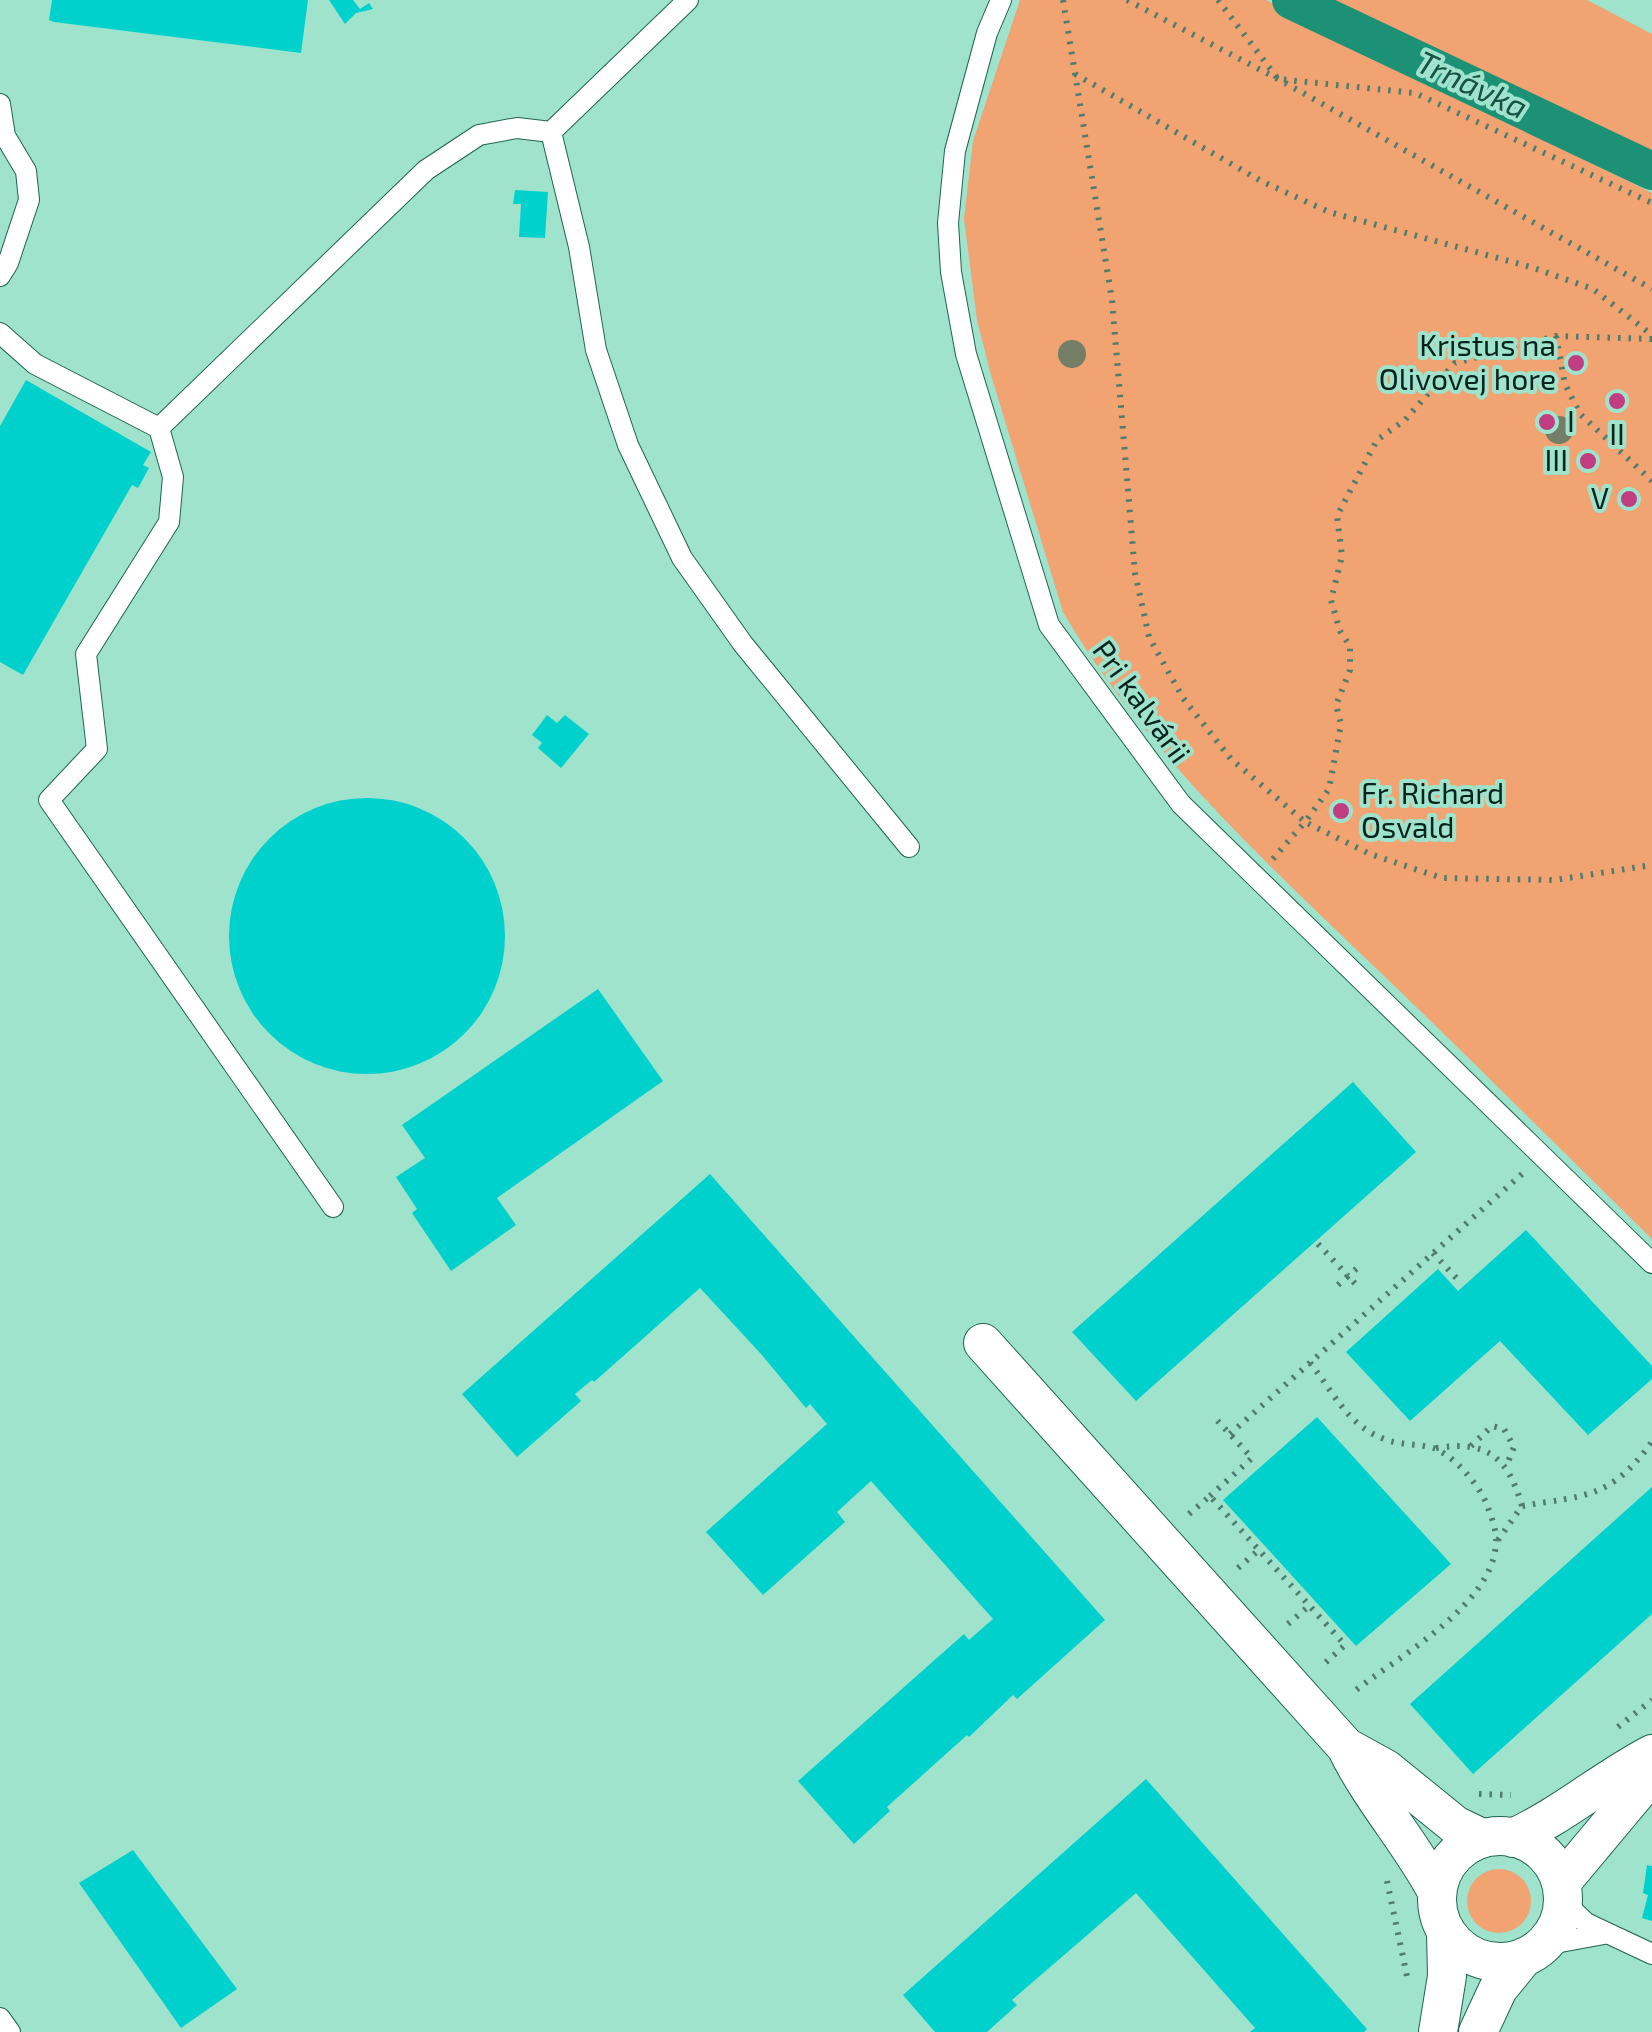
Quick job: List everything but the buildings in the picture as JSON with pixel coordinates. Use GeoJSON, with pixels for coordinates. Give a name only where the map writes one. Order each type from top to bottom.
{"type":"FeatureCollection","features":[{"type":"Feature","properties":{"kind":"street"},"geometry":{"type":"LineString","coordinates":[[982,1343],[1346,1747],[1364,1785],[1420,1860],[1436,1892]]}},
{"type":"Feature","properties":{"kind":"street"},"geometry":{"type":"LineString","coordinates":[[1346,1747],[1386,1769],[1455,1825],[1534,1847],[1551,1862],[1562,1892]]}},
{"type":"Feature","properties":{"kind":"street"},"geometry":{"type":"LineString","coordinates":[[1534,1951],[1507,1962],[1489,1962],[1457,1946],[1446,1932],[1436,1906],[1436,1892],[1447,1864],[1457,1853],[1543,1824],[1623,1769],[1652,1754]]}},
{"type":"Feature","properties":{"kind":"street"},"geometry":{"type":"LineString","coordinates":[[1478,2032],[1498,1989],[1556,1929],[1562,1892],[1652,1774]]}},
{"type":"Feature","properties":{"kind":"street"},"geometry":{"type":"LineString","coordinates":[[1438,2032],[1447,1976],[1446,1932]]}},
{"type":"Feature","properties":{"kind":"lane"},"geometry":{"type":"LineString","coordinates":[[551,132],[688,0]]}},
{"type":"Feature","properties":{"kind":"lane","name":"Pri kalvárii"},"geometry":{"type":"LineString","coordinates":[[1001,0],[965,108],[950,184],[951,272],[966,354],[1049,625],[1166,787],[1652,1263]]}},
{"type":"Feature","properties":{"kind":"lane"},"geometry":{"type":"LineString","coordinates":[[0,104],[5,136],[26,172],[29,200],[0,276]]}},
{"type":"Feature","properties":{"kind":"lane"},"geometry":{"type":"LineString","coordinates":[[159,428],[426,170],[479,136],[517,128],[551,132]]}},
{"type":"Feature","properties":{"kind":"lane"},"geometry":{"type":"LineString","coordinates":[[551,132],[580,247],[596,350],[628,446],[682,558],[743,644],[909,847]]}},
{"type":"Feature","properties":{"kind":"lane"},"geometry":{"type":"LineString","coordinates":[[0,333],[35,364],[159,428],[173,477],[169,522],[86,654],[96,749],[49,800],[333,1207]]}},
{"type":"Feature","properties":{"kind":"lane"},"geometry":{"type":"LineString","coordinates":[[1562,1892],[1586,1923],[1652,1954]]}},
{"type":"Feature","properties":{"kind":"lane"},"geometry":{"type":"LineString","coordinates":[[1534,1951],[1604,1934]]}},
{"type":"Feature","properties":{"kind":"lane"},"geometry":{"type":"LineString","coordinates":[[0,2018],[10,2032]]}},
{"type":"Feature","properties":{"kind":"path"},"geometry":{"type":"LineString","coordinates":[[1063,0],[1112,300],[1135,573],[1149,638],[1183,698],[1231,758],[1306,822],[1370,854],[1442,878],[1556,880],[1652,865]]}},
{"type":"Feature","properties":{"kind":"path"},"geometry":{"type":"LineString","coordinates":[[1127,0],[1278,79],[1652,290]]}},
{"type":"Feature","properties":{"kind":"path"},"geometry":{"type":"LineString","coordinates":[[1218,0],[1278,79],[1415,93],[1652,203]]}},
{"type":"Feature","properties":{"kind":"path"},"geometry":{"type":"LineString","coordinates":[[1075,74],[1261,181],[1329,212],[1531,267],[1592,288],[1652,337]]}},
{"type":"Feature","properties":{"kind":"path"},"geometry":{"type":"LineString","coordinates":[[1257,876],[1306,822],[1329,789],[1341,724],[1336,705],[1350,670],[1350,646],[1340,630],[1331,600],[1342,556],[1337,516],[1378,440],[1405,420],[1455,363],[1556,336],[1652,337]]}},
{"type":"Feature","properties":{"kind":"path"},"geometry":{"type":"LineString","coordinates":[[1556,336],[1566,384],[1580,414],[1652,480]]}},
{"type":"Feature","properties":{"kind":"path"},"geometry":{"type":"LineString","coordinates":[[1230,1434],[1526,1170]]}},
{"type":"Feature","properties":{"kind":"path"},"geometry":{"type":"LineString","coordinates":[[1318,1244],[1360,1289]]}},
{"type":"Feature","properties":{"kind":"path"},"geometry":{"type":"LineString","coordinates":[[1433,1253],[1461,1283]]}},
{"type":"Feature","properties":{"kind":"path"},"geometry":{"type":"LineString","coordinates":[[1338,1284],[1362,1264]]}},
{"type":"Feature","properties":{"kind":"path"},"geometry":{"type":"LineString","coordinates":[[1310,1363],[1342,1410],[1366,1431],[1398,1443],[1434,1448],[1471,1446],[1491,1454],[1506,1467],[1522,1506]]}},
{"type":"Feature","properties":{"kind":"path"},"geometry":{"type":"LineString","coordinates":[[1189,1514],[1252,1458],[1215,1418]]}},
{"type":"Feature","properties":{"kind":"path"},"geometry":{"type":"LineString","coordinates":[[1471,1446],[1492,1426],[1504,1430],[1514,1447],[1506,1467]]}},
{"type":"Feature","properties":{"kind":"path"},"geometry":{"type":"LineString","coordinates":[[1351,1694],[1461,1609],[1484,1576],[1497,1540],[1522,1506],[1596,1493],[1616,1482],[1652,1442]]}},
{"type":"Feature","properties":{"kind":"path"},"geometry":{"type":"LineString","coordinates":[[1434,1448],[1483,1495],[1497,1540]]}},
{"type":"Feature","properties":{"kind":"path"},"geometry":{"type":"LineString","coordinates":[[1210,1496],[1345,1645],[1324,1664]]}},
{"type":"Feature","properties":{"kind":"path"},"geometry":{"type":"LineString","coordinates":[[1238,1568],[1259,1550]]}},
{"type":"Feature","properties":{"kind":"path"},"geometry":{"type":"LineString","coordinates":[[1288,1624],[1309,1606]]}},
{"type":"Feature","properties":{"kind":"path"},"geometry":{"type":"LineString","coordinates":[[1614,1730],[1652,1700]]}},
{"type":"Feature","properties":{"kind":"path"},"geometry":{"type":"LineString","coordinates":[[1464,1790],[1491,1796],[1518,1794]]}},
{"type":"Feature","properties":{"kind":"path"},"geometry":{"type":"LineString","coordinates":[[1384,1868],[1409,1996]]}},
{"type":"Feature","properties":{"kind":"shaded area"},"geometry":{"type":"Polygon","coordinates":[[[1020,0],[1266,0],[1652,193],[1652,1239],[1210,804],[1131,713],[1063,612],[977,320],[964,219],[973,141],[1020,0]]]}},
{"type":"Feature","properties":{"kind":"shaded area"},"geometry":{"type":"Polygon","coordinates":[[[1304,0],[1587,0],[1652,34],[1652,162],[1304,0]]]}},
{"type":"Feature","properties":{"kind":"shaded area"},"geometry":{"type":"Polygon","coordinates":[[[1499,1869],[1522,1878],[1531,1901],[1522,1924],[1499,1933],[1476,1924],[1467,1901],[1476,1878],[1499,1869]]]}},
{"type":"Feature","properties":{"kind":"waterway","name":"Trnávka"},"geometry":{"type":"LineString","coordinates":[[1291,0],[1652,171]]}},
{"type":"Feature","properties":{"kind":"place","name":"Kristus na Olivovej hore"},"geometry":{"type":"Point","coordinates":[1576,363]}},
{"type":"Feature","properties":{"kind":"place","name":"II"},"geometry":{"type":"Point","coordinates":[1617,401]}},
{"type":"Feature","properties":{"kind":"place","name":"I"},"geometry":{"type":"Point","coordinates":[1547,422]}},
{"type":"Feature","properties":{"kind":"place","name":"III"},"geometry":{"type":"Point","coordinates":[1588,461]}},
{"type":"Feature","properties":{"kind":"place","name":"V"},"geometry":{"type":"Point","coordinates":[1629,499]}},
{"type":"Feature","properties":{"kind":"place","name":"Fr. Richard Osvald"},"geometry":{"type":"Point","coordinates":[1341,811]}}]}
